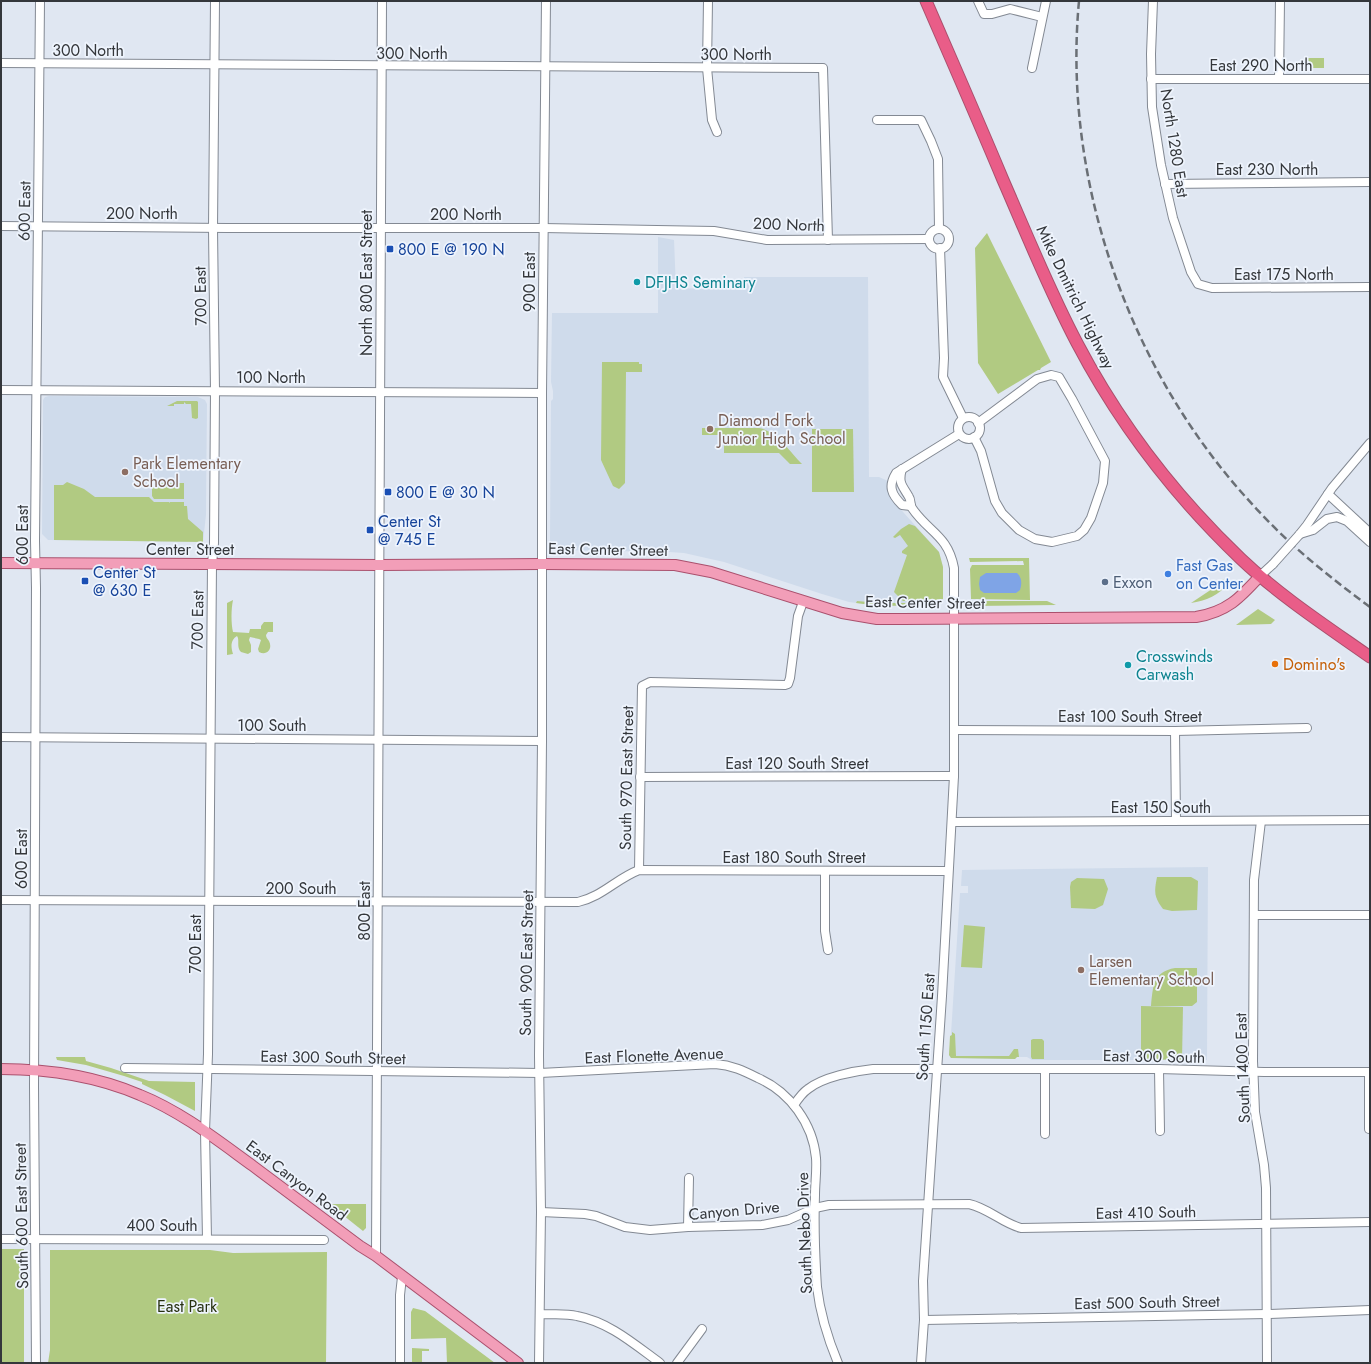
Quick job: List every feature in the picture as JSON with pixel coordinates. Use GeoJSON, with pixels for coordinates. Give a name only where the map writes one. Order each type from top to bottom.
{"type":"FeatureCollection","features":[{"type":"Feature","properties":{"kind":"highway","name":"Mike Dmitrich Highway"},"geometry":{"type":"LineString","coordinates":[[926,1],[1052,293],[1097,379],[1128,427],[1162,473],[1215,533],[1241,559],[1260,576],[1315,618],[1370,657]]}},
{"type":"Feature","properties":{"kind":"main road","name":"Center Street"},"geometry":{"type":"LineString","coordinates":[[1,563],[379,566]]}},
{"type":"Feature","properties":{"kind":"main road","name":"East Center Street"},"geometry":{"type":"LineString","coordinates":[[379,566],[657,564],[688,567],[721,575],[842,613],[863,617],[902,619],[1196,617],[1209,615],[1227,608],[1260,576]]}},
{"type":"Feature","properties":{"kind":"main road","name":"East Canyon Road"},"geometry":{"type":"LineString","coordinates":[[1,1068],[35,1069],[76,1075],[125,1089],[168,1108],[205,1131],[360,1246],[376,1256],[518,1363]]}},
{"type":"Feature","properties":{"kind":"street","name":"600 East"},"geometry":{"type":"LineString","coordinates":[[35,1069],[34,900],[36,390],[40,1]]}},
{"type":"Feature","properties":{"kind":"street","name":"700 East"},"geometry":{"type":"LineString","coordinates":[[207,1239],[205,1131],[208,1068],[210,739],[215,391],[213,228],[214,1]]}},
{"type":"Feature","properties":{"kind":"street","name":"North 800 East Street"},"geometry":{"type":"LineString","coordinates":[[379,566],[382,1]]}},
{"type":"Feature","properties":{"kind":"street","name":"900 East"},"geometry":{"type":"LineString","coordinates":[[542,564],[543,228],[546,1]]}},
{"type":"Feature","properties":{"kind":"street"},"geometry":{"type":"LineString","coordinates":[[708,1],[707,68],[712,120],[717,132]]}},
{"type":"Feature","properties":{"kind":"street"},"geometry":{"type":"LineString","coordinates":[[978,1],[984,14],[992,14],[1010,9],[1042,17]]}},
{"type":"Feature","properties":{"kind":"street"},"geometry":{"type":"LineString","coordinates":[[1032,68],[1046,1]]}},
{"type":"Feature","properties":{"kind":"street","name":"North 1280 East"},"geometry":{"type":"LineString","coordinates":[[1153,1],[1150,54],[1152,107],[1161,165],[1173,218],[1188,265],[1198,284]]}},
{"type":"Feature","properties":{"kind":"street"},"geometry":{"type":"LineString","coordinates":[[1279,79],[1280,1]]}},
{"type":"Feature","properties":{"kind":"street","name":"300 North"},"geometry":{"type":"LineString","coordinates":[[1,63],[214,64],[382,67],[823,68],[828,240]]}},
{"type":"Feature","properties":{"kind":"street","name":"East 290 North"},"geometry":{"type":"LineString","coordinates":[[1151,79],[1370,79]]}},
{"type":"Feature","properties":{"kind":"street"},"geometry":{"type":"LineString","coordinates":[[877,120],[921,120],[938,159],[939,229]]}},
{"type":"Feature","properties":{"kind":"street","name":"East 230 North"},"geometry":{"type":"LineString","coordinates":[[1165,184],[1370,182]]}},
{"type":"Feature","properties":{"kind":"street","name":"200 North"},"geometry":{"type":"LineString","coordinates":[[1,226],[689,230],[714,231],[767,240],[929,239]]}},
{"type":"Feature","properties":{"kind":"street"},"geometry":{"type":"LineString","coordinates":[[939,229],[946,231],[949,240],[946,246],[937,248],[932,245],[929,239],[933,231],[939,229]]}},
{"type":"Feature","properties":{"kind":"street"},"geometry":{"type":"LineString","coordinates":[[940,248],[944,358],[943,377],[963,418]]}},
{"type":"Feature","properties":{"kind":"street","name":"East 175 North"},"geometry":{"type":"LineString","coordinates":[[1198,284],[1212,288],[1370,287]]}},
{"type":"Feature","properties":{"kind":"street"},"geometry":{"type":"LineString","coordinates":[[974,437],[981,451],[995,501],[1002,513],[1019,530],[1035,539],[1052,542],[1077,536],[1084,530],[1091,518],[1103,483],[1105,461],[1072,398],[1059,377],[1051,375],[1037,379],[978,423]]}},
{"type":"Feature","properties":{"kind":"street","name":"100 North"},"geometry":{"type":"LineString","coordinates":[[1,390],[542,393]]}},
{"type":"Feature","properties":{"kind":"street"},"geometry":{"type":"LineString","coordinates":[[963,418],[973,418],[978,423],[979,430],[974,437],[965,438],[958,430],[958,423],[963,418]]}},
{"type":"Feature","properties":{"kind":"street","name":"South 1150 East"},"geometry":{"type":"LineString","coordinates":[[921,1363],[924,1320],[923,1281],[954,776],[954,568],[949,550],[945,544],[911,506],[909,497],[901,485],[900,477],[902,469],[960,434]]}},
{"type":"Feature","properties":{"kind":"street","name":"East Center Street"},"geometry":{"type":"LineString","coordinates":[[1260,576],[1299,535],[1310,528],[1328,494],[1340,477],[1370,443]]}},
{"type":"Feature","properties":{"kind":"street"},"geometry":{"type":"LineString","coordinates":[[1328,494],[1370,533]]}},
{"type":"Feature","properties":{"kind":"street"},"geometry":{"type":"LineString","coordinates":[[1310,528],[1327,519],[1334,517],[1340,518],[1347,521],[1370,542]]}},
{"type":"Feature","properties":{"kind":"street","name":"South 900 East Street"},"geometry":{"type":"LineString","coordinates":[[539,1363],[541,1212],[540,1073],[542,564]]}},
{"type":"Feature","properties":{"kind":"street","name":"800 East"},"geometry":{"type":"LineString","coordinates":[[376,1256],[379,566]]}},
{"type":"Feature","properties":{"kind":"street","name":"South 970 East Street"},"geometry":{"type":"LineString","coordinates":[[640,870],[640,693],[642,686],[650,682],[776,686],[788,684],[798,616],[803,602]]}},
{"type":"Feature","properties":{"kind":"street","name":"East 100 South Street"},"geometry":{"type":"LineString","coordinates":[[954,730],[1175,731],[1307,728]]}},
{"type":"Feature","properties":{"kind":"street"},"geometry":{"type":"LineString","coordinates":[[1175,731],[1176,820]]}},
{"type":"Feature","properties":{"kind":"street","name":"100 South"},"geometry":{"type":"LineString","coordinates":[[1,737],[542,741]]}},
{"type":"Feature","properties":{"kind":"street","name":"East 120 South Street"},"geometry":{"type":"LineString","coordinates":[[640,777],[954,776]]}},
{"type":"Feature","properties":{"kind":"street","name":"East 150 South"},"geometry":{"type":"LineString","coordinates":[[952,822],[1370,820]]}},
{"type":"Feature","properties":{"kind":"street","name":"South 1400 East"},"geometry":{"type":"LineString","coordinates":[[1261,821],[1254,880],[1253,1071],[1255,1112],[1264,1166],[1267,1363]]}},
{"type":"Feature","properties":{"kind":"street","name":"200 South"},"geometry":{"type":"LineString","coordinates":[[1,900],[209,902],[578,902],[585,901],[603,892],[626,875],[640,870]]}},
{"type":"Feature","properties":{"kind":"street","name":"East 180 South Street"},"geometry":{"type":"LineString","coordinates":[[640,870],[948,871]]}},
{"type":"Feature","properties":{"kind":"street"},"geometry":{"type":"LineString","coordinates":[[825,871],[825,931],[828,950]]}},
{"type":"Feature","properties":{"kind":"street"},"geometry":{"type":"LineString","coordinates":[[1254,915],[1370,915]]}},
{"type":"Feature","properties":{"kind":"street","name":"East Flonette Avenue"},"geometry":{"type":"LineString","coordinates":[[540,1073],[715,1064],[727,1065],[746,1071],[768,1083],[794,1105]]}},
{"type":"Feature","properties":{"kind":"street","name":"East 300 South Street"},"geometry":{"type":"LineString","coordinates":[[125,1068],[540,1073]]}},
{"type":"Feature","properties":{"kind":"street"},"geometry":{"type":"LineString","coordinates":[[794,1105],[808,1089],[819,1082],[858,1070],[937,1068]]}},
{"type":"Feature","properties":{"kind":"street","name":"East 300 South"},"geometry":{"type":"LineString","coordinates":[[937,1068],[1370,1072]]}},
{"type":"Feature","properties":{"kind":"street","name":"South 600 East Street"},"geometry":{"type":"LineString","coordinates":[[35,1069],[36,1363]]}},
{"type":"Feature","properties":{"kind":"street"},"geometry":{"type":"LineString","coordinates":[[1045,1069],[1045,1134]]}},
{"type":"Feature","properties":{"kind":"street"},"geometry":{"type":"LineString","coordinates":[[1159,1069],[1160,1131]]}},
{"type":"Feature","properties":{"kind":"street"},"geometry":{"type":"LineString","coordinates":[[1369,1129],[1370,1072]]}},
{"type":"Feature","properties":{"kind":"street","name":"South Nebo Drive"},"geometry":{"type":"LineString","coordinates":[[794,1105],[803,1118],[809,1131],[815,1153],[817,1287],[822,1315],[838,1363]]}},
{"type":"Feature","properties":{"kind":"street"},"geometry":{"type":"LineString","coordinates":[[688,1227],[689,1178]]}},
{"type":"Feature","properties":{"kind":"street","name":"Canyon Drive"},"geometry":{"type":"LineString","coordinates":[[541,1212],[585,1214],[632,1229],[650,1230],[688,1227],[762,1225],[788,1220],[815,1208],[829,1204],[928,1203]]}},
{"type":"Feature","properties":{"kind":"street","name":"East 410 South"},"geometry":{"type":"LineString","coordinates":[[928,1203],[975,1205],[1009,1224],[1021,1228],[1370,1222]]}},
{"type":"Feature","properties":{"kind":"street","name":"400 South"},"geometry":{"type":"LineString","coordinates":[[1,1238],[324,1240]]}},
{"type":"Feature","properties":{"kind":"street"},"geometry":{"type":"LineString","coordinates":[[400,1363],[400,1295],[402,1276]]}},
{"type":"Feature","properties":{"kind":"street","name":"East 500 South Street"},"geometry":{"type":"LineString","coordinates":[[924,1320],[1267,1314],[1370,1310]]}},
{"type":"Feature","properties":{"kind":"street"},"geometry":{"type":"LineString","coordinates":[[540,1314],[569,1314],[599,1322],[619,1333],[660,1363]]}},
{"type":"Feature","properties":{"kind":"street"},"geometry":{"type":"LineString","coordinates":[[677,1363],[702,1329]]}},
{"type":"Feature","properties":{"kind":"shaded area","name":"Diamond Fork Junior High School"},"geometry":{"type":"Polygon","coordinates":[[[658,237],[674,240],[676,288],[745,290],[744,277],[868,277],[869,477],[879,477],[888,481],[889,493],[895,503],[939,552],[943,567],[943,599],[940,604],[936,606],[879,606],[849,602],[724,562],[684,553],[558,550],[552,547],[550,540],[551,401],[553,399],[551,382],[552,313],[658,313],[658,237]]]}},
{"type":"Feature","properties":{"kind":"shaded area","name":"Park Elementary School"},"geometry":{"type":"Polygon","coordinates":[[[45,397],[198,397],[205,400],[207,404],[206,515],[203,542],[48,540],[42,534],[43,400],[45,397]]]}},
{"type":"Feature","properties":{"kind":"shaded area","name":"Larsen Elementary School"},"geometry":{"type":"Polygon","coordinates":[[[1208,867],[1207,1060],[1032,1060],[1027,1057],[1017,1057],[1015,1059],[951,1058],[949,1055],[960,893],[968,893],[968,886],[961,886],[962,870],[1208,867]]]}},
{"type":"Feature","properties":{"kind":"green space"},"geometry":{"type":"Polygon","coordinates":[[[1304,58],[1324,58],[1324,68],[1304,68],[1304,58]]]}},
{"type":"Feature","properties":{"kind":"green space"},"geometry":{"type":"Polygon","coordinates":[[[987,233],[1051,362],[998,394],[978,363],[975,248],[987,233]]]}},
{"type":"Feature","properties":{"kind":"green space"},"geometry":{"type":"Polygon","coordinates":[[[602,362],[639,362],[639,364],[642,364],[642,372],[626,372],[625,483],[619,489],[613,486],[601,460],[602,362]]]}},
{"type":"Feature","properties":{"kind":"green space"},"geometry":{"type":"Polygon","coordinates":[[[177,401],[197,401],[198,418],[192,418],[191,404],[186,404],[184,402],[184,404],[167,406],[177,401]]]}},
{"type":"Feature","properties":{"kind":"green space"},"geometry":{"type":"Polygon","coordinates":[[[702,428],[759,428],[766,430],[772,433],[783,443],[802,464],[790,464],[779,453],[724,453],[724,435],[702,435],[702,428]]]}},
{"type":"Feature","properties":{"kind":"green space"},"geometry":{"type":"Polygon","coordinates":[[[812,429],[853,429],[854,492],[812,492],[812,429]]]}},
{"type":"Feature","properties":{"kind":"green space"},"geometry":{"type":"Polygon","coordinates":[[[67,482],[84,489],[95,497],[149,497],[154,502],[184,502],[184,506],[187,506],[188,519],[203,532],[203,542],[54,540],[54,485],[63,485],[67,482]]]}},
{"type":"Feature","properties":{"kind":"green space"},"geometry":{"type":"Polygon","coordinates":[[[155,483],[184,483],[184,499],[154,499],[152,496],[152,486],[155,483]]]}},
{"type":"Feature","properties":{"kind":"green space"},"geometry":{"type":"Polygon","coordinates":[[[909,524],[915,526],[939,552],[943,567],[943,599],[903,601],[894,592],[907,555],[902,553],[902,551],[908,546],[900,535],[895,538],[893,537],[909,524]]]}},
{"type":"Feature","properties":{"kind":"green space"},"geometry":{"type":"Polygon","coordinates":[[[969,558],[1029,558],[1030,600],[971,599],[970,569],[972,565],[1024,565],[1023,561],[970,562],[969,558]]]}},
{"type":"Feature","properties":{"kind":"green space"},"geometry":{"type":"Polygon","coordinates":[[[1223,579],[1227,583],[1217,594],[1202,601],[1191,603],[1215,587],[1223,579]]]}},
{"type":"Feature","properties":{"kind":"green space"},"geometry":{"type":"Polygon","coordinates":[[[233,600],[233,632],[249,633],[250,629],[261,629],[264,622],[273,622],[273,632],[268,632],[266,635],[270,644],[270,649],[267,652],[259,652],[258,649],[261,640],[250,637],[251,652],[248,654],[241,652],[237,636],[232,642],[233,654],[227,655],[227,603],[233,600]]]}},
{"type":"Feature","properties":{"kind":"green space"},"geometry":{"type":"Polygon","coordinates":[[[857,601],[879,603],[936,603],[937,605],[879,606],[856,603],[857,601]]]}},
{"type":"Feature","properties":{"kind":"green space"},"geometry":{"type":"Polygon","coordinates":[[[970,601],[1047,601],[1056,605],[973,606],[967,604],[970,601]]]}},
{"type":"Feature","properties":{"kind":"green space"},"geometry":{"type":"Polygon","coordinates":[[[1258,609],[1275,620],[1271,624],[1236,625],[1258,609]]]}},
{"type":"Feature","properties":{"kind":"green space"},"geometry":{"type":"Polygon","coordinates":[[[1157,877],[1191,877],[1198,881],[1197,910],[1172,911],[1163,909],[1156,894],[1155,887],[1157,877]]]}},
{"type":"Feature","properties":{"kind":"green space"},"geometry":{"type":"Polygon","coordinates":[[[1077,878],[1104,879],[1108,889],[1103,905],[1095,909],[1071,908],[1071,882],[1077,878]]]}},
{"type":"Feature","properties":{"kind":"green space"},"geometry":{"type":"Polygon","coordinates":[[[964,925],[985,927],[982,968],[961,967],[964,925]]]}},
{"type":"Feature","properties":{"kind":"green space"},"geometry":{"type":"Polygon","coordinates":[[[1175,968],[1197,968],[1197,1002],[1192,1006],[1151,1006],[1152,992],[1158,977],[1162,973],[1175,968]]]}},
{"type":"Feature","properties":{"kind":"green space"},"geometry":{"type":"Polygon","coordinates":[[[1141,1006],[1183,1007],[1182,1060],[1141,1059],[1141,1006]]]}},
{"type":"Feature","properties":{"kind":"green space"},"geometry":{"type":"Polygon","coordinates":[[[952,1032],[955,1034],[956,1056],[1009,1056],[1014,1049],[1018,1049],[1019,1057],[1015,1059],[951,1058],[949,1055],[950,1036],[952,1035],[952,1032]]]}},
{"type":"Feature","properties":{"kind":"green space"},"geometry":{"type":"Polygon","coordinates":[[[1042,1039],[1044,1041],[1044,1059],[1032,1059],[1031,1040],[1042,1039]]]}},
{"type":"Feature","properties":{"kind":"green space"},"geometry":{"type":"Polygon","coordinates":[[[56,1057],[85,1057],[86,1061],[149,1081],[195,1082],[195,1111],[142,1084],[142,1082],[86,1065],[57,1060],[56,1057]]]}},
{"type":"Feature","properties":{"kind":"green space"},"geometry":{"type":"Polygon","coordinates":[[[329,1204],[366,1204],[366,1228],[363,1231],[329,1204]]]}},
{"type":"Feature","properties":{"kind":"green space"},"geometry":{"type":"Polygon","coordinates":[[[1,1249],[24,1249],[24,1363],[1,1363],[1,1249]]]}},
{"type":"Feature","properties":{"kind":"green space","name":"East Park"},"geometry":{"type":"Polygon","coordinates":[[[50,1250],[210,1250],[233,1253],[327,1252],[326,1363],[48,1363],[50,1350],[50,1250]]]}},
{"type":"Feature","properties":{"kind":"green space"},"geometry":{"type":"Polygon","coordinates":[[[413,1308],[425,1311],[495,1363],[447,1363],[446,1338],[411,1339],[411,1312],[413,1308]]]}},
{"type":"Feature","properties":{"kind":"green space"},"geometry":{"type":"Polygon","coordinates":[[[412,1348],[429,1349],[429,1351],[422,1351],[422,1363],[412,1363],[412,1348]]]}},
{"type":"Feature","properties":{"kind":"water"},"geometry":{"type":"Polygon","coordinates":[[[986,573],[1017,573],[1021,581],[1020,590],[1016,593],[984,593],[980,590],[979,584],[980,577],[986,573]]]}},
{"type":"Feature","properties":{"kind":"railway"},"geometry":{"type":"LineString","coordinates":[[1079,1],[1077,69],[1082,137],[1094,205],[1114,271],[1139,335],[1172,396],[1210,453],[1253,505],[1280,533],[1309,559],[1370,607]]}},
{"type":"Feature","properties":{"kind":"place","name":"800 E @ 190 N"},"geometry":{"type":"Point","coordinates":[390,249]}},
{"type":"Feature","properties":{"kind":"place","name":"DFJHS Seminary"},"geometry":{"type":"Point","coordinates":[637,282]}},
{"type":"Feature","properties":{"kind":"place","name":"Diamond Fork Junior High School"},"geometry":{"type":"Point","coordinates":[710,429]}},
{"type":"Feature","properties":{"kind":"place","name":"Park Elementary School"},"geometry":{"type":"Point","coordinates":[125,472]}},
{"type":"Feature","properties":{"kind":"place","name":"800 E @ 30 N"},"geometry":{"type":"Point","coordinates":[388,492]}},
{"type":"Feature","properties":{"kind":"place","name":"Center St @ 745 E"},"geometry":{"type":"Point","coordinates":[370,530]}},
{"type":"Feature","properties":{"kind":"place","name":"Fast Gas on Center"},"geometry":{"type":"Point","coordinates":[1168,574]}},
{"type":"Feature","properties":{"kind":"place","name":"Center St @ 630 E"},"geometry":{"type":"Point","coordinates":[85,581]}},
{"type":"Feature","properties":{"kind":"place","name":"Exxon"},"geometry":{"type":"Point","coordinates":[1105,582]}},
{"type":"Feature","properties":{"kind":"place","name":"Domino's"},"geometry":{"type":"Point","coordinates":[1275,664]}},
{"type":"Feature","properties":{"kind":"place","name":"Crosswinds Carwash"},"geometry":{"type":"Point","coordinates":[1128,665]}},
{"type":"Feature","properties":{"kind":"place","name":"Larsen Elementary School"},"geometry":{"type":"Point","coordinates":[1081,970]}}]}
